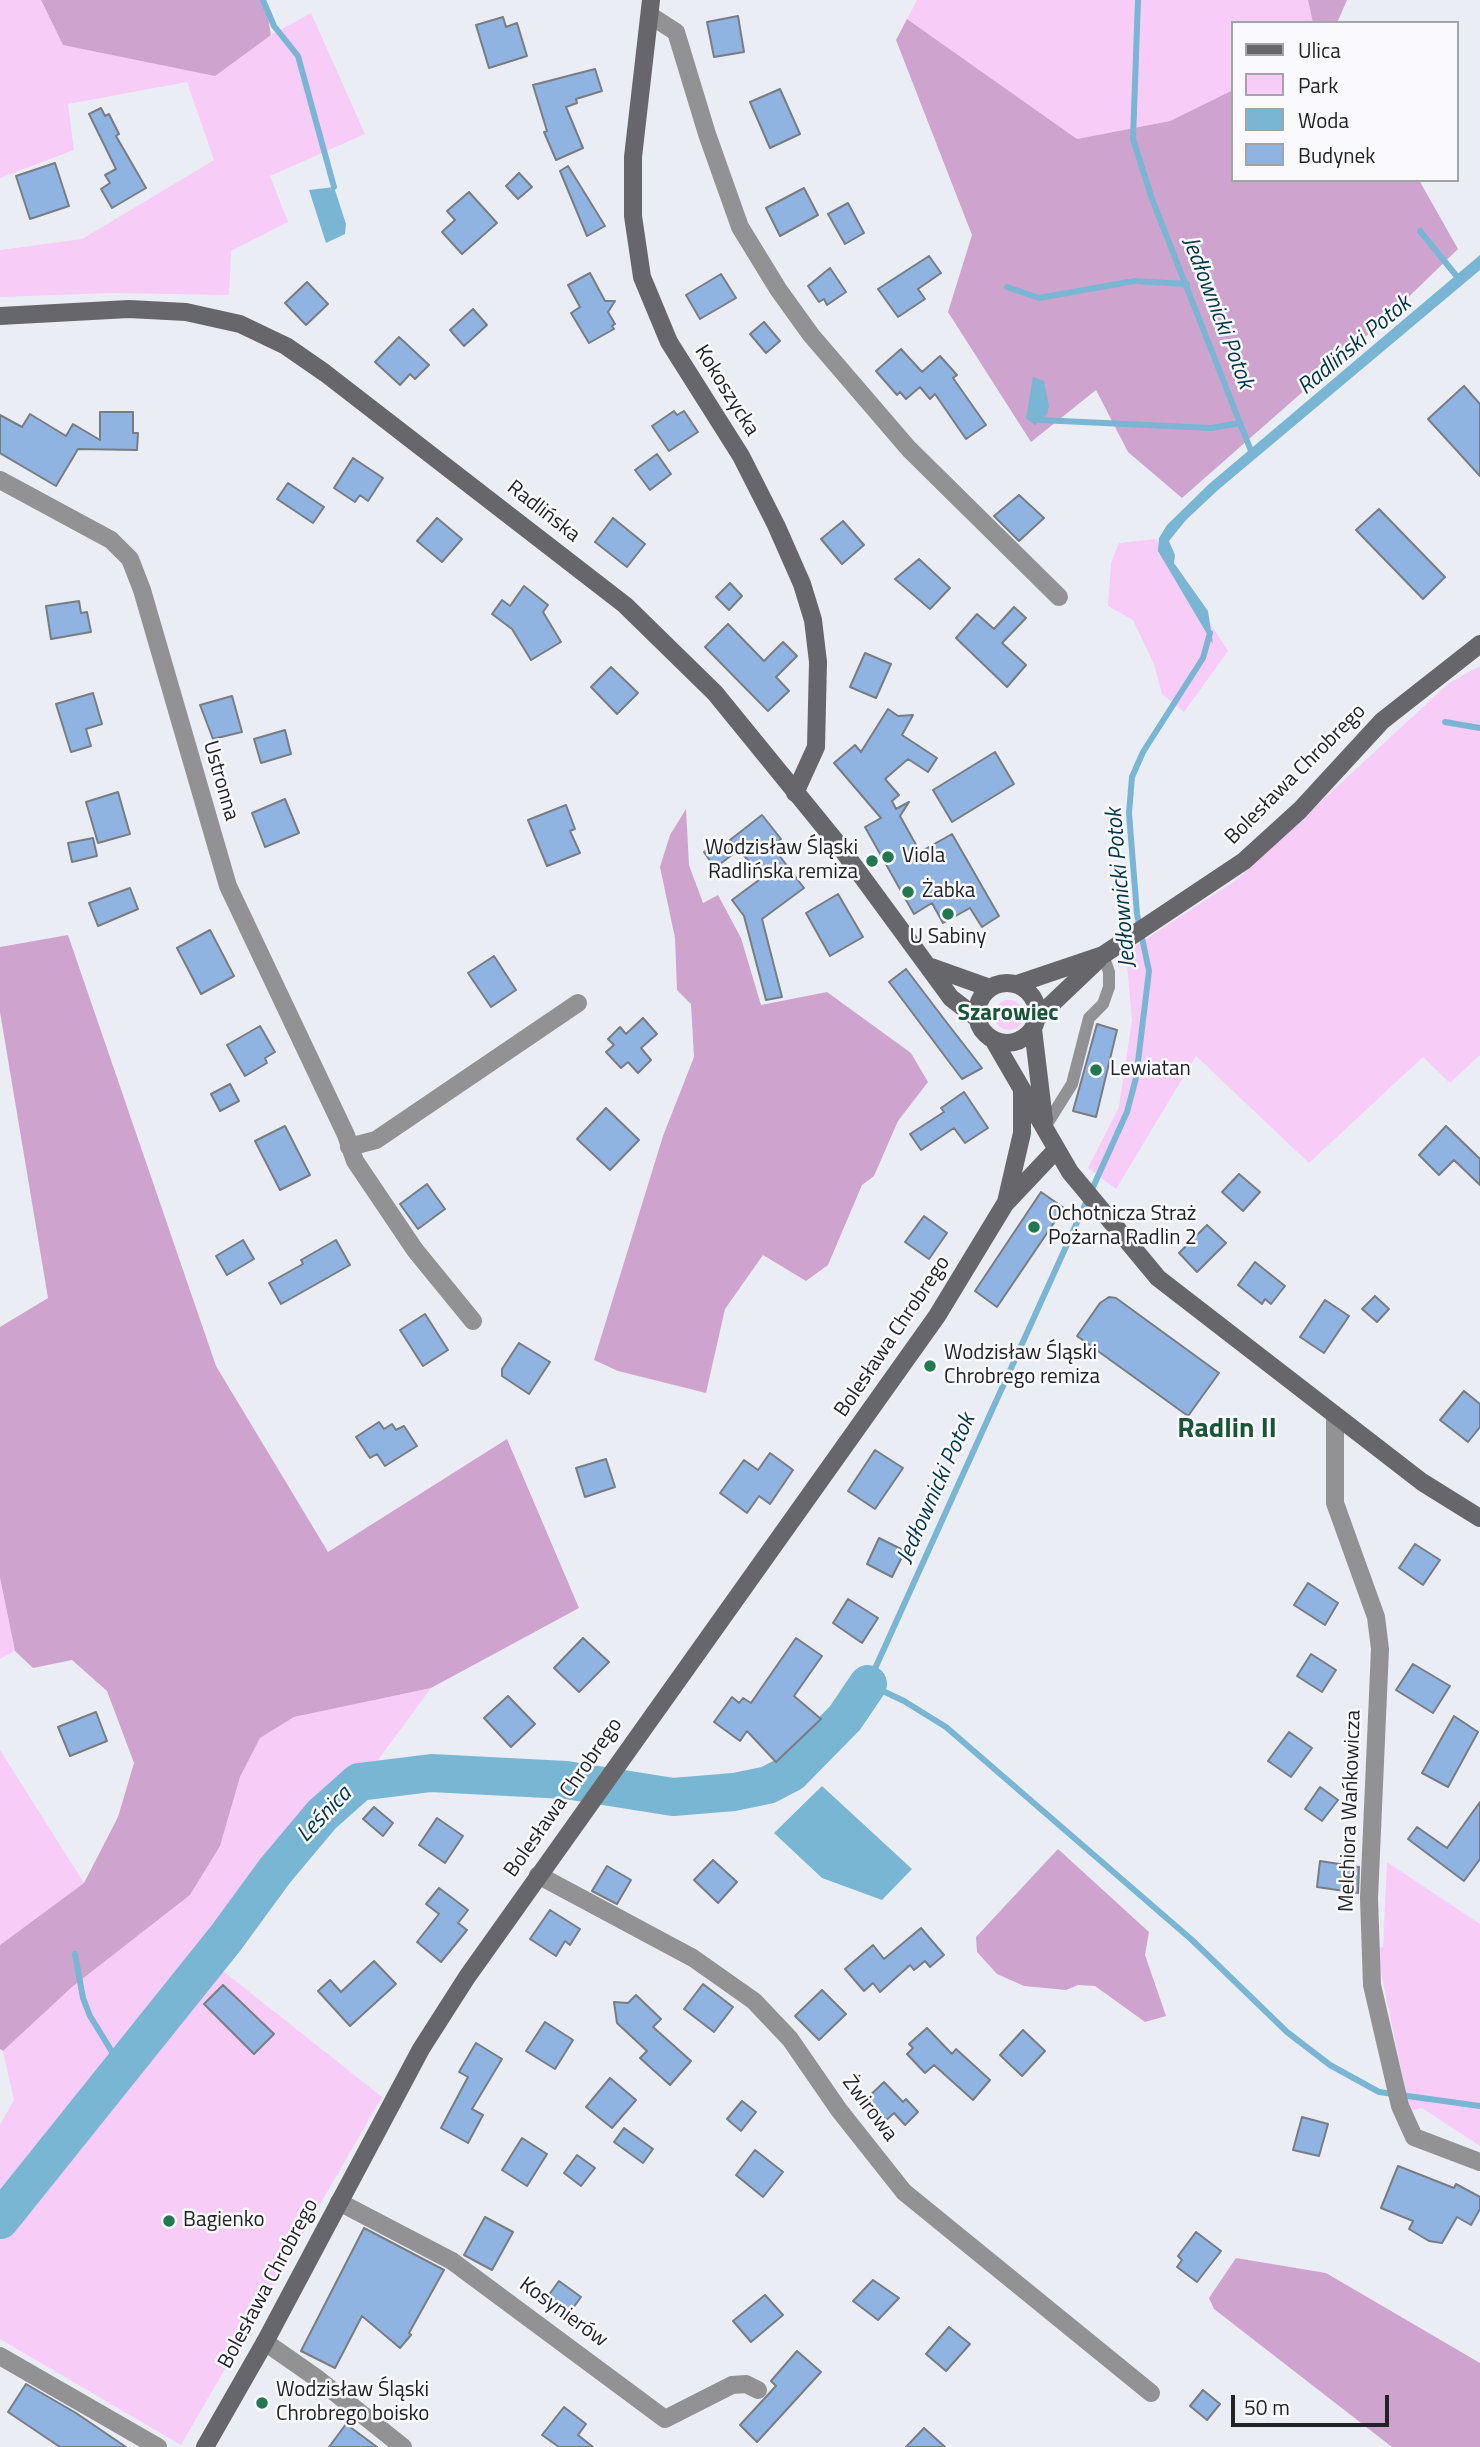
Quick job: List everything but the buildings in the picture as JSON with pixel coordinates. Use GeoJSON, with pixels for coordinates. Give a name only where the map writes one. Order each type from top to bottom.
{"type":"FeatureCollection","features":[{"type":"Feature","properties":{"kind":"street"},"geometry":{"type":"LineString","coordinates":[[651,8],[676,32],[707,134],[740,227],[778,289],[811,335],[909,449],[1059,597]]}},
{"type":"Feature","properties":{"kind":"street","name":"Kokoszycka"},"geometry":{"type":"LineString","coordinates":[[651,8],[633,157],[633,216],[642,277],[669,342],[740,456],[776,525],[802,584],[813,620],[818,662],[816,747],[795,793]]}},
{"type":"Feature","properties":{"kind":"street","name":"Radlińska"},"geometry":{"type":"LineString","coordinates":[[0,316],[129,309],[186,312],[240,324],[286,346],[625,605],[715,693],[838,844],[931,967],[951,998],[977,1018]]}},
{"type":"Feature","properties":{"kind":"street","name":"Ustronna"},"geometry":{"type":"LineString","coordinates":[[0,480],[111,540],[130,559],[142,590],[228,886],[355,1161],[415,1250],[473,1321]]}},
{"type":"Feature","properties":{"kind":"street","name":"Bolesława Chrobrego"},"geometry":{"type":"LineString","coordinates":[[1017,984],[1104,955],[1244,861],[1300,810],[1382,721],[1480,644]]}},
{"type":"Feature","properties":{"kind":"street","name":"Bolesława Chrobrego"},"geometry":{"type":"LineString","coordinates":[[1035,1023],[1104,955]]}},
{"type":"Feature","properties":{"kind":"street"},"geometry":{"type":"LineString","coordinates":[[931,967],[990,988]]}},
{"type":"Feature","properties":{"kind":"street"},"geometry":{"type":"LineString","coordinates":[[1044,1127],[1030,994],[1017,984],[1008,983],[990,988],[979,1001],[977,1018],[986,1035],[994,1041],[1070,1172],[1158,1278],[1422,1482],[1480,1518]]}},
{"type":"Feature","properties":{"kind":"street"},"geometry":{"type":"LineString","coordinates":[[349,1147],[376,1140],[578,1003]]}},
{"type":"Feature","properties":{"kind":"street"},"geometry":{"type":"LineString","coordinates":[[994,1041],[1012,1044],[1035,1023]]}},
{"type":"Feature","properties":{"kind":"street","name":"Bolesława Chrobrego"},"geometry":{"type":"LineString","coordinates":[[1005,1204],[1022,1133],[1022,1089]]}},
{"type":"Feature","properties":{"kind":"street","name":"Bolesława Chrobrego"},"geometry":{"type":"LineString","coordinates":[[205,2447],[265,2342],[421,2049],[587,1804],[937,1316],[1005,1204],[1056,1150]]}},
{"type":"Feature","properties":{"kind":"street","name":"Melchiora Wańkowicza"},"geometry":{"type":"LineString","coordinates":[[1335,1417],[1335,1503],[1376,1617],[1380,1649],[1369,1898],[1372,1985],[1392,2080],[1414,2137],[1480,2162]]}},
{"type":"Feature","properties":{"kind":"street","name":"Żwirowa"},"geometry":{"type":"LineString","coordinates":[[538,1875],[694,1958],[754,2001],[790,2039],[839,2110],[904,2192],[1151,2393]]}},
{"type":"Feature","properties":{"kind":"street","name":"Kosynierów"},"geometry":{"type":"LineString","coordinates":[[339,2202],[453,2261],[665,2419],[732,2385],[746,2384],[758,2390]]}},
{"type":"Feature","properties":{"kind":"street"},"geometry":{"type":"LineString","coordinates":[[265,2342],[318,2379],[403,2447]]}},
{"type":"Feature","properties":{"kind":"street"},"geometry":{"type":"LineString","coordinates":[[0,2356],[158,2447]]}},
{"type":"Feature","properties":{"kind":"lane"},"geometry":{"type":"LineString","coordinates":[[1044,1127],[1072,1084],[1089,1018],[1103,1004],[1110,987],[1110,972],[1104,955]]}},
{"type":"Feature","properties":{"kind":"green space"},"geometry":{"type":"Polygon","coordinates":[[[0,0],[41,0],[63,45],[271,35],[311,13],[365,134],[270,176],[288,222],[231,251],[229,295],[112,293],[0,297],[0,250],[82,239],[214,160],[187,82],[68,104],[74,150],[0,178],[0,0]]]}},
{"type":"Feature","properties":{"kind":"green space"},"geometry":{"type":"Polygon","coordinates":[[[917,0],[1308,0],[1313,21],[1232,21],[1232,90],[1170,121],[1077,139],[907,19],[917,0]]]}},
{"type":"Feature","properties":{"kind":"green space"},"geometry":{"type":"Polygon","coordinates":[[[1156,539],[1228,651],[1184,712],[1162,694],[1154,664],[1133,620],[1108,606],[1111,563],[1119,543],[1156,539]]]}},
{"type":"Feature","properties":{"kind":"green space"},"geometry":{"type":"Polygon","coordinates":[[[1480,666],[1480,1055],[1450,1083],[1423,1057],[1309,1163],[1196,1056],[1116,1189],[1088,1168],[1119,1107],[1132,1020],[1126,952],[1235,881],[1449,683],[1480,666]]]}},
{"type":"Feature","properties":{"kind":"green space"},"geometry":{"type":"Polygon","coordinates":[[[1009,1000],[1020,1004],[1024,1015],[1020,1026],[1009,1030],[998,1026],[994,1015],[998,1004],[1009,1000]]]}},
{"type":"Feature","properties":{"kind":"green space"},"geometry":{"type":"Polygon","coordinates":[[[0,1578],[15,1651],[0,1659],[0,1578]]]}},
{"type":"Feature","properties":{"kind":"green space"},"geometry":{"type":"Polygon","coordinates":[[[431,1688],[223,1971],[382,2097],[181,2445],[0,2339],[0,2125],[14,2100],[3,2051],[72,1987],[190,1895],[220,1846],[240,1777],[260,1738],[294,1717],[431,1688]]]}},
{"type":"Feature","properties":{"kind":"green space"},"geometry":{"type":"Polygon","coordinates":[[[0,1750],[84,1883],[0,1945],[0,1750]]]}},
{"type":"Feature","properties":{"kind":"green space"},"geometry":{"type":"Polygon","coordinates":[[[1387,1862],[1480,1924],[1480,2146],[1422,2108],[1410,2111],[1376,1949],[1383,1947],[1387,1862]]]}},
{"type":"Feature","properties":{"kind":"shaded area"},"geometry":{"type":"Polygon","coordinates":[[[41,0],[265,0],[271,35],[215,76],[63,45],[41,0]]]}},
{"type":"Feature","properties":{"kind":"shaded area"},"geometry":{"type":"Polygon","coordinates":[[[1308,0],[1347,0],[1338,21],[1313,21],[1308,0]]]}},
{"type":"Feature","properties":{"kind":"shaded area"},"geometry":{"type":"Polygon","coordinates":[[[907,19],[1077,139],[1170,121],[1232,90],[1232,182],[1420,182],[1458,249],[1389,316],[1182,498],[1128,452],[1096,390],[1031,442],[948,312],[972,235],[896,40],[907,19]]]}},
{"type":"Feature","properties":{"kind":"shaded area"},"geometry":{"type":"Polygon","coordinates":[[[686,809],[689,865],[703,903],[718,895],[741,938],[761,1005],[827,992],[911,1053],[928,1082],[898,1121],[874,1176],[862,1185],[828,1265],[806,1281],[763,1255],[725,1309],[706,1393],[618,1371],[594,1360],[663,1136],[694,1057],[691,1004],[677,990],[675,938],[660,867],[670,835],[686,809]]]}},
{"type":"Feature","properties":{"kind":"shaded area"},"geometry":{"type":"Polygon","coordinates":[[[68,935],[216,1366],[328,1552],[507,1439],[579,1608],[431,1688],[294,1717],[260,1738],[240,1777],[220,1846],[190,1895],[72,1987],[3,2051],[0,2049],[0,1945],[84,1883],[118,1817],[134,1763],[107,1691],[72,1660],[33,1668],[15,1651],[0,1578],[0,1327],[48,1298],[0,1012],[0,947],[68,935]]]}},
{"type":"Feature","properties":{"kind":"shaded area"},"geometry":{"type":"Polygon","coordinates":[[[1058,1849],[1149,1932],[1145,1955],[1166,2016],[1145,2022],[1095,1986],[1078,1985],[1066,1990],[1024,1986],[997,1974],[977,1952],[976,1937],[1058,1849]]]}},
{"type":"Feature","properties":{"kind":"shaded area"},"geometry":{"type":"Polygon","coordinates":[[[1236,2258],[1326,2273],[1480,2363],[1480,2447],[1392,2447],[1214,2309],[1209,2298],[1236,2258]]]}},
{"type":"Feature","properties":{"kind":"water"},"geometry":{"type":"Polygon","coordinates":[[[334,187],[346,224],[345,234],[326,243],[309,190],[334,187]]]}},
{"type":"Feature","properties":{"kind":"water"},"geometry":{"type":"Polygon","coordinates":[[[1480,255],[1480,270],[1218,490],[1186,520],[1169,541],[1175,555],[1174,563],[1208,611],[1213,644],[1158,551],[1159,538],[1167,525],[1209,484],[1480,255]]]}},
{"type":"Feature","properties":{"kind":"water"},"geometry":{"type":"Polygon","coordinates":[[[1033,377],[1044,381],[1049,406],[1047,414],[1035,425],[1026,418],[1033,377]]]}},
{"type":"Feature","properties":{"kind":"water"},"geometry":{"type":"Polygon","coordinates":[[[822,1786],[912,1869],[882,1900],[822,1878],[774,1833],[822,1786]]]}},
{"type":"Feature","properties":{"kind":"waterway"},"geometry":{"type":"LineString","coordinates":[[263,0],[274,26],[298,56],[334,187]]}},
{"type":"Feature","properties":{"kind":"waterway","name":"Jedłownicki Potok"},"geometry":{"type":"LineString","coordinates":[[1138,0],[1133,139],[1152,199],[1253,456]]}},
{"type":"Feature","properties":{"kind":"waterway"},"geometry":{"type":"LineString","coordinates":[[1420,231],[1459,279]]}},
{"type":"Feature","properties":{"kind":"waterway"},"geometry":{"type":"LineString","coordinates":[[1007,287],[1039,298],[1134,281],[1187,284]]}},
{"type":"Feature","properties":{"kind":"waterway"},"geometry":{"type":"LineString","coordinates":[[1040,420],[1211,428],[1240,423]]}},
{"type":"Feature","properties":{"kind":"waterway","name":"Jedłownicki Potok"},"geometry":{"type":"LineString","coordinates":[[1210,633],[1203,658],[1143,752],[1132,777],[1129,813],[1137,914],[1149,971],[1136,1078],[1127,1112],[868,1684],[904,1701],[946,1727],[1192,1940],[1287,2032],[1330,2065],[1379,2092],[1480,2106]]}},
{"type":"Feature","properties":{"kind":"waterway"},"geometry":{"type":"LineString","coordinates":[[1445,722],[1480,728]]}},
{"type":"Feature","properties":{"kind":"waterway","name":"Leśnica"},"geometry":{"type":"LineString","coordinates":[[0,2220],[226,1938],[275,1871],[322,1815],[359,1782],[431,1773],[566,1780],[673,1797],[734,1792],[768,1785],[791,1773],[845,1718],[868,1684]]}},
{"type":"Feature","properties":{"kind":"waterway"},"geometry":{"type":"LineString","coordinates":[[75,1954],[83,1998],[90,2016],[122,2068]]}},
{"type":"Feature","properties":{"kind":"place","name":"Viola"},"geometry":{"type":"Point","coordinates":[888,857]}},
{"type":"Feature","properties":{"kind":"place","name":"Wodzisław Śląski Radlińska remiza"},"geometry":{"type":"Point","coordinates":[872,861]}},
{"type":"Feature","properties":{"kind":"place","name":"Żabka"},"geometry":{"type":"Point","coordinates":[908,892]}},
{"type":"Feature","properties":{"kind":"place","name":"U Sabiny"},"geometry":{"type":"Point","coordinates":[948,914]}},
{"type":"Feature","properties":{"kind":"place","name":"Lewiatan"},"geometry":{"type":"Point","coordinates":[1096,1070]}},
{"type":"Feature","properties":{"kind":"place","name":"Ochotnicza Straż Pożarna Radlin 2"},"geometry":{"type":"Point","coordinates":[1034,1227]}},
{"type":"Feature","properties":{"kind":"place","name":"Wodzisław Śląski Chrobrego remiza"},"geometry":{"type":"Point","coordinates":[930,1366]}},
{"type":"Feature","properties":{"kind":"place","name":"Bagienko"},"geometry":{"type":"Point","coordinates":[169,2221]}},
{"type":"Feature","properties":{"kind":"place","name":"Wodzisław Śląski Chrobrego boisko"},"geometry":{"type":"Point","coordinates":[262,2403]}},
{"type":"Feature","properties":{"kind":"district","name":"Szarowiec"},"geometry":{"type":"Point","coordinates":[1008,1014]}},
{"type":"Feature","properties":{"kind":"district","name":"Radlin II"},"geometry":{"type":"Point","coordinates":[1227,1430]}},
{"type":"Feature","properties":{"kind":"water label","name":"Radliński Potok"},"geometry":{"type":"Point","coordinates":[1355,346]}}]}
